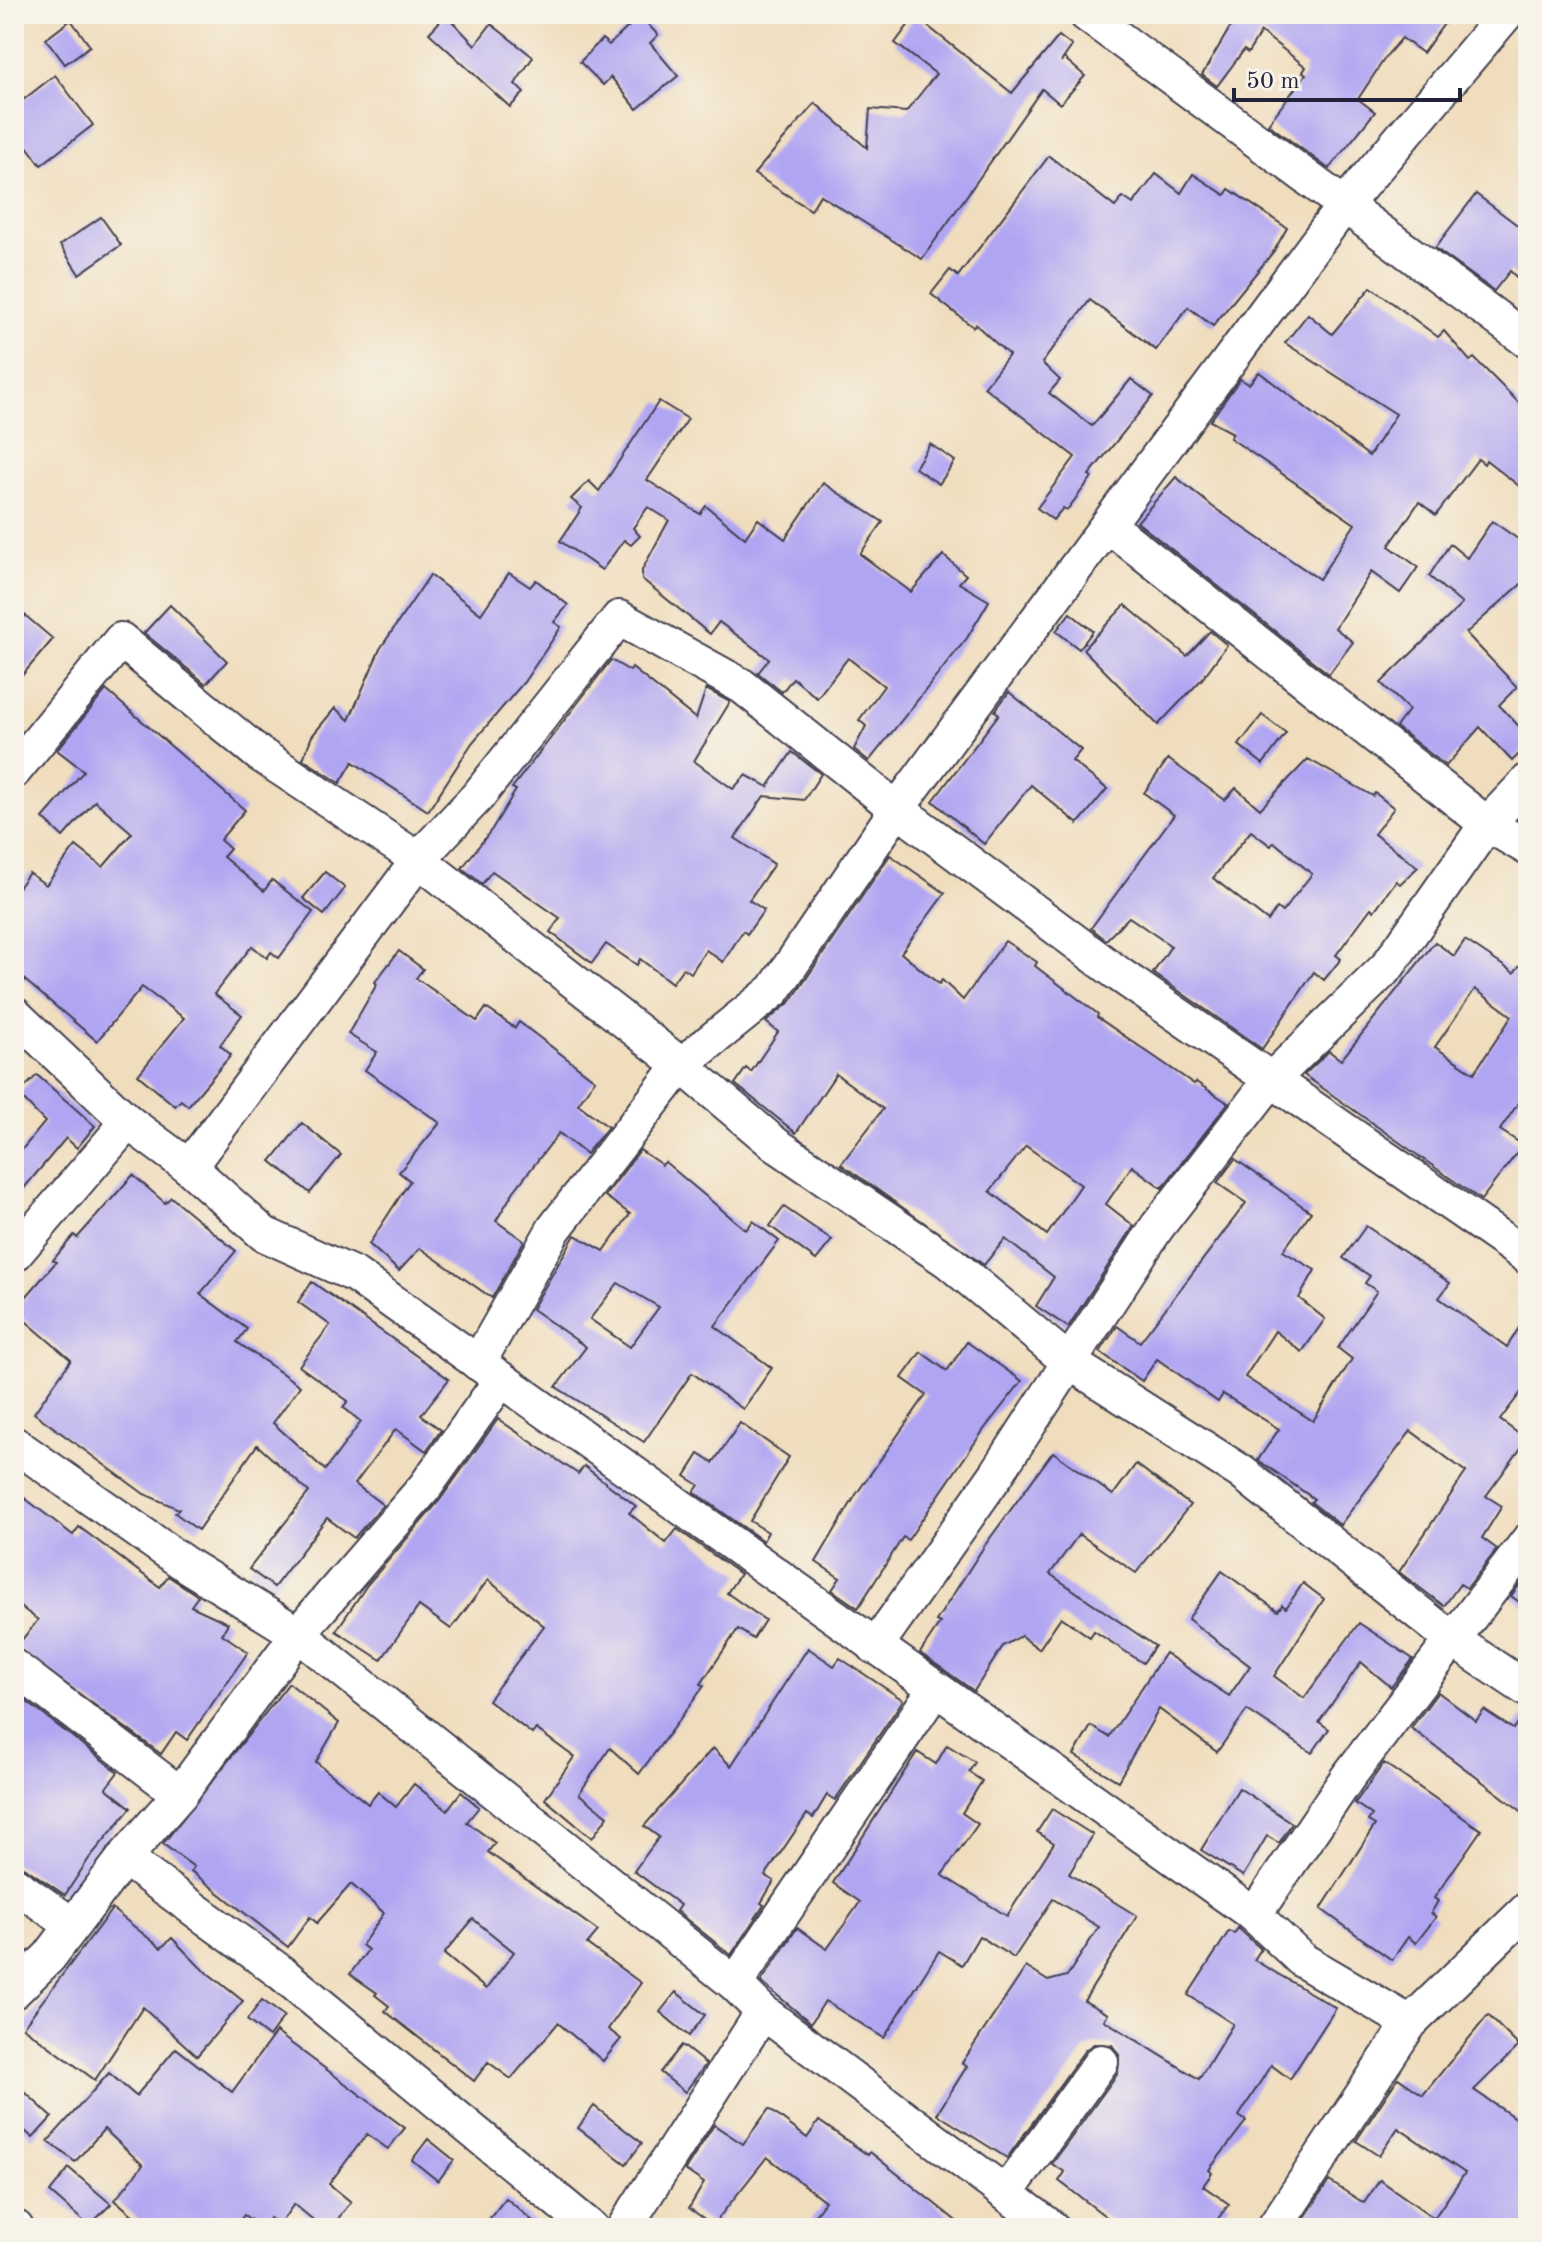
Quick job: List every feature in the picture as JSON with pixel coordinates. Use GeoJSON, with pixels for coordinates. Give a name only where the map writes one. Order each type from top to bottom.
{"type":"FeatureCollection","features":[{"type":"Feature","properties":{"kind":"street"},"geometry":{"type":"LineString","coordinates":[[1086,14],[1346,203],[1528,341]]}},
{"type":"Feature","properties":{"kind":"street"},"geometry":{"type":"LineString","coordinates":[[14,1991],[49,1957],[124,1858],[180,1794],[298,1634],[425,1487],[489,1372],[554,1229],[681,1065],[774,990],[897,809],[1346,203],[1506,14]]}},
{"type":"Feature","properties":{"kind":"street"},"geometry":{"type":"LineString","coordinates":[[1108,525],[1487,824],[1528,848]]}},
{"type":"Feature","properties":{"kind":"street"},"geometry":{"type":"LineString","coordinates":[[189,1167],[419,860],[478,796],[619,618],[742,686],[897,809],[1120,975],[1528,1257]]}},
{"type":"Feature","properties":{"kind":"street"},"geometry":{"type":"LineString","coordinates":[[14,771],[121,640],[258,753],[419,860],[681,1065],[775,1144],[987,1290],[1069,1362],[1241,1472],[1453,1640],[1528,1690]]}},
{"type":"Feature","properties":{"kind":"street"},"geometry":{"type":"LineString","coordinates":[[875,1647],[996,1475],[1157,1227],[1271,1080],[1387,967],[1487,824],[1528,781]]}},
{"type":"Feature","properties":{"kind":"street"},"geometry":{"type":"LineString","coordinates":[[14,1014],[128,1122],[189,1167],[264,1234],[355,1275],[1254,1915],[1302,1960],[1410,2023]]}},
{"type":"Feature","properties":{"kind":"street"},"geometry":{"type":"LineString","coordinates":[[14,1255],[128,1122]]}},
{"type":"Feature","properties":{"kind":"street"},"geometry":{"type":"LineString","coordinates":[[14,1444],[188,1566],[298,1634],[735,1984],[763,2012],[1052,2228]]}},
{"type":"Feature","properties":{"kind":"street"},"geometry":{"type":"LineString","coordinates":[[1254,1915],[1348,1777],[1528,1541]]}},
{"type":"Feature","properties":{"kind":"street"},"geometry":{"type":"LineString","coordinates":[[14,1667],[180,1794]]}},
{"type":"Feature","properties":{"kind":"street"},"geometry":{"type":"LineString","coordinates":[[735,1984],[935,1689]]}},
{"type":"Feature","properties":{"kind":"street"},"geometry":{"type":"LineString","coordinates":[[124,1858],[279,1971],[591,2228]]}},
{"type":"Feature","properties":{"kind":"street"},"geometry":{"type":"LineString","coordinates":[[14,1884],[71,1924]]}},
{"type":"Feature","properties":{"kind":"street"},"geometry":{"type":"LineString","coordinates":[[1274,2228],[1410,2023],[1528,1909]]}},
{"type":"Feature","properties":{"kind":"street"},"geometry":{"type":"LineString","coordinates":[[624,2228],[763,2012]]}},
{"type":"Feature","properties":{"kind":"street"},"geometry":{"type":"LineString","coordinates":[[1006,2193],[1101,2062]]}},
{"type":"Feature","properties":{"kind":"building"},"geometry":{"type":"Polygon","coordinates":[[[1238,14],[1451,14],[1423,53],[1402,38],[1387,55],[1358,99],[1375,112],[1329,169],[1268,124],[1306,74],[1303,72],[1306,67],[1261,32],[1248,53],[1244,50],[1217,86],[1202,75],[1238,14]]]}},
{"type":"Feature","properties":{"kind":"building"},"geometry":{"type":"Polygon","coordinates":[[[446,15],[475,45],[491,24],[533,57],[515,84],[524,93],[510,107],[429,33],[446,15]]]}},
{"type":"Feature","properties":{"kind":"building"},"geometry":{"type":"Polygon","coordinates":[[[640,16],[658,35],[650,43],[678,76],[637,109],[611,77],[603,85],[580,62],[602,39],[609,45],[640,16]]]}},
{"type":"Feature","properties":{"kind":"building"},"geometry":{"type":"Polygon","coordinates":[[[915,16],[1012,93],[1059,36],[1072,46],[1061,62],[1064,58],[1085,76],[1060,104],[1042,89],[922,259],[820,195],[811,210],[754,174],[815,103],[867,148],[870,109],[906,112],[936,74],[895,43],[915,16]]]}},
{"type":"Feature","properties":{"kind":"building"},"geometry":{"type":"Polygon","coordinates":[[[71,20],[90,46],[65,64],[46,39],[71,20]]]}},
{"type":"Feature","properties":{"kind":"building"},"geometry":{"type":"Polygon","coordinates":[[[55,75],[93,125],[41,165],[14,129],[14,107],[55,75]]]}},
{"type":"Feature","properties":{"kind":"building"},"geometry":{"type":"Polygon","coordinates":[[[1049,156],[1115,207],[1123,197],[1133,204],[1156,174],[1181,193],[1193,174],[1225,195],[1229,189],[1287,228],[1274,251],[1213,326],[1188,307],[1156,350],[1090,300],[1042,363],[1060,380],[1049,393],[1092,426],[1131,379],[1153,396],[1089,475],[1092,477],[1067,510],[1063,508],[1053,520],[1037,508],[1075,457],[984,387],[1009,355],[975,324],[973,327],[931,294],[950,270],[958,276],[1049,156]]]}},
{"type":"Feature","properties":{"kind":"building"},"geometry":{"type":"Polygon","coordinates":[[[1476,194],[1528,233],[1528,288],[1510,271],[1494,291],[1435,248],[1476,194]]]}},
{"type":"Feature","properties":{"kind":"building"},"geometry":{"type":"Polygon","coordinates":[[[101,217],[121,245],[79,274],[60,245],[101,217]]]}},
{"type":"Feature","properties":{"kind":"building"},"geometry":{"type":"Polygon","coordinates":[[[1371,287],[1438,337],[1444,331],[1470,361],[1474,358],[1528,412],[1528,493],[1486,460],[1484,464],[1478,459],[1436,515],[1419,502],[1389,546],[1418,567],[1400,593],[1371,572],[1335,628],[1353,642],[1329,674],[1137,522],[1176,477],[1213,507],[1319,579],[1355,524],[1230,438],[1233,433],[1210,421],[1240,379],[1249,384],[1259,372],[1369,456],[1396,414],[1285,343],[1308,314],[1332,334],[1371,287]]]}},
{"type":"Feature","properties":{"kind":"building"},"geometry":{"type":"Polygon","coordinates":[[[659,401],[688,419],[647,480],[700,514],[706,506],[745,538],[758,519],[785,539],[823,483],[883,522],[860,554],[911,592],[943,555],[966,575],[959,583],[989,601],[967,638],[869,761],[854,749],[866,726],[859,720],[884,686],[848,658],[817,698],[793,678],[782,692],[758,673],[769,659],[719,622],[710,634],[642,579],[642,570],[669,520],[648,507],[633,528],[640,536],[631,545],[624,540],[602,570],[560,541],[582,508],[571,499],[589,481],[599,491],[659,401]]]}},
{"type":"Feature","properties":{"kind":"building"},"geometry":{"type":"Polygon","coordinates":[[[930,444],[955,461],[939,484],[915,468],[930,444]]]}},
{"type":"Feature","properties":{"kind":"building"},"geometry":{"type":"Polygon","coordinates":[[[1492,521],[1528,546],[1528,578],[1466,633],[1517,687],[1499,705],[1528,736],[1528,745],[1512,761],[1480,727],[1446,766],[1396,727],[1409,710],[1381,683],[1462,604],[1429,576],[1450,544],[1467,558],[1492,521]]]}},
{"type":"Feature","properties":{"kind":"building"},"geometry":{"type":"Polygon","coordinates":[[[509,573],[530,587],[536,580],[568,605],[554,622],[561,627],[524,682],[472,743],[428,811],[353,762],[340,783],[303,759],[312,736],[335,708],[349,720],[380,649],[430,575],[481,614],[509,573]]]}},
{"type":"Feature","properties":{"kind":"building"},"geometry":{"type":"Polygon","coordinates":[[[170,605],[227,661],[206,684],[144,633],[170,605]]]}},
{"type":"Feature","properties":{"kind":"building"},"geometry":{"type":"Polygon","coordinates":[[[1125,605],[1187,656],[1210,631],[1227,645],[1202,679],[1158,725],[1083,649],[1125,605]]]}},
{"type":"Feature","properties":{"kind":"building"},"geometry":{"type":"Polygon","coordinates":[[[14,606],[53,639],[14,685],[14,606]]]}},
{"type":"Feature","properties":{"kind":"building"},"geometry":{"type":"Polygon","coordinates":[[[1070,613],[1093,631],[1079,649],[1056,631],[1070,613]]]}},
{"type":"Feature","properties":{"kind":"building"},"geometry":{"type":"Polygon","coordinates":[[[611,660],[630,671],[632,668],[696,719],[706,689],[730,702],[694,761],[733,789],[746,775],[768,787],[792,752],[821,774],[804,800],[764,796],[735,838],[774,864],[749,900],[764,910],[747,934],[743,931],[723,962],[706,950],[691,973],[683,968],[672,983],[640,959],[637,965],[606,944],[592,963],[550,932],[560,918],[492,871],[482,884],[462,868],[492,829],[516,790],[512,788],[611,660]]]}},
{"type":"Feature","properties":{"kind":"building"},"geometry":{"type":"Polygon","coordinates":[[[106,690],[245,810],[220,840],[230,849],[223,857],[264,891],[272,880],[313,912],[279,958],[271,952],[267,958],[252,946],[214,994],[242,1015],[220,1045],[231,1055],[188,1106],[181,1100],[175,1106],[138,1075],[184,1018],[142,987],[97,1041],[14,971],[14,893],[29,873],[46,885],[76,846],[103,867],[132,833],[95,801],[63,837],[43,818],[84,771],[57,750],[106,690]]]}},
{"type":"Feature","properties":{"kind":"building"},"geometry":{"type":"Polygon","coordinates":[[[1009,692],[1081,750],[1072,761],[1107,789],[1078,824],[1031,785],[984,844],[933,801],[999,714],[995,711],[1009,692]]]}},
{"type":"Feature","properties":{"kind":"building"},"geometry":{"type":"Polygon","coordinates":[[[1262,715],[1286,733],[1263,764],[1239,745],[1262,715]]]}},
{"type":"Feature","properties":{"kind":"building"},"geometry":{"type":"Polygon","coordinates":[[[1168,759],[1225,800],[1236,788],[1260,809],[1308,759],[1373,796],[1375,793],[1394,808],[1374,834],[1418,867],[1400,884],[1396,881],[1374,911],[1371,908],[1336,955],[1341,959],[1324,980],[1314,972],[1262,1049],[1153,973],[1171,946],[1129,917],[1106,940],[1091,928],[1174,815],[1144,793],[1168,759]],[[1251,831],[1213,878],[1268,921],[1277,908],[1282,912],[1312,874],[1274,842],[1271,846],[1251,831]]]}},
{"type":"Feature","properties":{"kind":"building"},"geometry":{"type":"Polygon","coordinates":[[[890,855],[945,893],[901,953],[939,984],[942,980],[963,1000],[1005,941],[1037,962],[1035,966],[1098,1014],[1097,1017],[1194,1084],[1196,1082],[1228,1103],[1162,1188],[1132,1166],[1106,1204],[1134,1226],[1068,1327],[1036,1306],[1054,1277],[1005,1239],[984,1265],[841,1164],[883,1109],[836,1074],[796,1133],[735,1084],[746,1068],[751,1072],[778,1032],[766,1022],[791,1001],[890,855]],[[1026,1146],[990,1191],[1047,1235],[1081,1185],[1026,1146]]]}},
{"type":"Feature","properties":{"kind":"building"},"geometry":{"type":"Polygon","coordinates":[[[325,872],[345,888],[324,915],[303,898],[325,872]]]}},
{"type":"Feature","properties":{"kind":"building"},"geometry":{"type":"Polygon","coordinates":[[[1465,940],[1514,973],[1528,954],[1528,1089],[1500,1130],[1523,1145],[1481,1200],[1304,1075],[1329,1051],[1341,1060],[1435,942],[1454,956],[1465,940]],[[1475,989],[1435,1047],[1474,1073],[1512,1016],[1475,989]]]}},
{"type":"Feature","properties":{"kind":"building"},"geometry":{"type":"Polygon","coordinates":[[[399,951],[423,969],[416,978],[477,1021],[486,1008],[515,1028],[519,1022],[595,1080],[578,1104],[608,1127],[586,1154],[559,1133],[514,1191],[496,1221],[524,1241],[492,1298],[420,1248],[399,1271],[369,1244],[410,1181],[399,1172],[440,1123],[365,1070],[377,1052],[348,1034],[377,984],[375,982],[399,951]]]}},
{"type":"Feature","properties":{"kind":"building"},"geometry":{"type":"Polygon","coordinates":[[[37,1075],[95,1126],[77,1148],[66,1138],[14,1200],[14,1159],[45,1122],[18,1094],[37,1075]]]}},
{"type":"Feature","properties":{"kind":"building"},"geometry":{"type":"Polygon","coordinates":[[[302,1123],[341,1155],[310,1193],[271,1161],[302,1123]]]}},
{"type":"Feature","properties":{"kind":"building"},"geometry":{"type":"Polygon","coordinates":[[[640,1150],[662,1165],[665,1162],[746,1230],[753,1221],[779,1241],[715,1326],[772,1368],[743,1409],[692,1373],[644,1442],[556,1387],[586,1347],[532,1309],[575,1235],[604,1251],[630,1214],[605,1196],[640,1150]],[[618,1283],[590,1319],[630,1347],[659,1307],[618,1283]]]}},
{"type":"Feature","properties":{"kind":"building"},"geometry":{"type":"Polygon","coordinates":[[[1235,1159],[1311,1212],[1283,1251],[1315,1270],[1299,1298],[1325,1319],[1302,1352],[1275,1331],[1245,1377],[1313,1421],[1352,1359],[1338,1348],[1377,1291],[1365,1283],[1370,1276],[1343,1258],[1366,1226],[1450,1283],[1439,1298],[1507,1347],[1528,1313],[1528,1383],[1500,1420],[1527,1440],[1486,1496],[1502,1506],[1482,1538],[1497,1549],[1467,1588],[1460,1584],[1444,1606],[1399,1572],[1466,1472],[1411,1431],[1340,1525],[1311,1502],[1314,1499],[1258,1460],[1279,1429],[1223,1394],[1218,1402],[1157,1359],[1142,1381],[1100,1352],[1117,1326],[1140,1342],[1246,1203],[1217,1183],[1235,1159]]]}},
{"type":"Feature","properties":{"kind":"building"},"geometry":{"type":"Polygon","coordinates":[[[133,1175],[165,1203],[171,1197],[236,1251],[200,1294],[247,1329],[237,1342],[300,1386],[273,1423],[325,1470],[361,1422],[343,1407],[348,1401],[299,1366],[330,1325],[298,1302],[312,1282],[449,1379],[421,1415],[441,1430],[426,1451],[396,1429],[355,1484],[383,1505],[354,1538],[327,1518],[274,1587],[249,1569],[309,1492],[257,1445],[198,1530],[175,1513],[179,1509],[144,1494],[34,1413],[71,1360],[14,1311],[56,1262],[53,1260],[74,1235],[77,1238],[133,1175]]]}},
{"type":"Feature","properties":{"kind":"building"},"geometry":{"type":"Polygon","coordinates":[[[784,1207],[832,1240],[816,1260],[770,1226],[784,1207]]]}},
{"type":"Feature","properties":{"kind":"building"},"geometry":{"type":"Polygon","coordinates":[[[967,1342],[1022,1381],[985,1428],[908,1540],[903,1537],[858,1608],[832,1590],[840,1578],[816,1562],[857,1493],[926,1395],[902,1378],[921,1352],[947,1371],[967,1342]]]}},
{"type":"Feature","properties":{"kind":"building"},"geometry":{"type":"Polygon","coordinates":[[[498,1419],[578,1474],[584,1466],[636,1506],[629,1513],[666,1543],[677,1529],[740,1574],[727,1593],[765,1620],[753,1639],[738,1629],[701,1684],[704,1686],[639,1774],[610,1748],[579,1794],[608,1816],[592,1838],[545,1799],[574,1757],[536,1729],[532,1734],[488,1700],[544,1626],[488,1580],[451,1629],[419,1606],[381,1660],[336,1631],[367,1585],[440,1500],[498,1419]]]}},
{"type":"Feature","properties":{"kind":"building"},"geometry":{"type":"Polygon","coordinates":[[[740,1423],[789,1457],[750,1521],[768,1532],[763,1541],[694,1492],[699,1485],[685,1476],[699,1454],[713,1463],[740,1423]]]}},
{"type":"Feature","properties":{"kind":"building"},"geometry":{"type":"Polygon","coordinates":[[[1053,1452],[1113,1495],[1136,1464],[1190,1505],[1136,1573],[1079,1534],[1050,1574],[1155,1646],[1143,1663],[1094,1631],[1090,1637],[1061,1617],[1039,1649],[1021,1636],[1003,1646],[974,1691],[920,1653],[940,1623],[936,1621],[985,1545],[1053,1452]]]}},
{"type":"Feature","properties":{"kind":"building"},"geometry":{"type":"Polygon","coordinates":[[[14,1490],[73,1535],[79,1527],[160,1587],[168,1576],[198,1596],[191,1606],[228,1623],[222,1634],[248,1652],[187,1740],[176,1732],[161,1754],[16,1647],[38,1620],[14,1602],[14,1490]]]}},
{"type":"Feature","properties":{"kind":"building"},"geometry":{"type":"Polygon","coordinates":[[[1222,1571],[1278,1611],[1282,1605],[1286,1608],[1303,1583],[1324,1599],[1274,1676],[1304,1698],[1359,1623],[1413,1659],[1391,1687],[1361,1662],[1319,1722],[1329,1729],[1312,1753],[1247,1710],[1217,1752],[1159,1709],[1118,1781],[1074,1755],[1091,1726],[1109,1737],[1165,1653],[1229,1696],[1250,1666],[1188,1619],[1222,1571]]]}},
{"type":"Feature","properties":{"kind":"building"},"geometry":{"type":"Polygon","coordinates":[[[1528,1574],[1528,1608],[1511,1596],[1528,1574]]]}},
{"type":"Feature","properties":{"kind":"building"},"geometry":{"type":"Polygon","coordinates":[[[808,1648],[834,1666],[840,1658],[903,1700],[835,1800],[827,1795],[813,1818],[807,1814],[765,1876],[774,1881],[761,1903],[764,1905],[731,1955],[676,1911],[680,1905],[634,1871],[659,1837],[644,1826],[713,1748],[731,1766],[808,1648]]]}},
{"type":"Feature","properties":{"kind":"building"},"geometry":{"type":"Polygon","coordinates":[[[289,1683],[339,1723],[316,1762],[368,1804],[378,1792],[396,1807],[414,1784],[447,1810],[461,1792],[479,1807],[467,1822],[495,1843],[488,1852],[598,1931],[587,1944],[641,1983],[608,2029],[621,2039],[603,2061],[558,2023],[511,2079],[488,2062],[474,2081],[385,2011],[389,2006],[375,1995],[377,1993],[350,1974],[368,1950],[362,1945],[384,1913],[351,1884],[317,1923],[310,1917],[288,1947],[191,1871],[194,1867],[163,1844],[289,1683]],[[473,1919],[444,1954],[486,1989],[514,1952],[473,1919]]]}},
{"type":"Feature","properties":{"kind":"building"},"geometry":{"type":"Polygon","coordinates":[[[14,1692],[118,1772],[106,1788],[131,1808],[90,1857],[65,1895],[14,1864],[14,1692]]]}},
{"type":"Feature","properties":{"kind":"building"},"geometry":{"type":"Polygon","coordinates":[[[1438,1692],[1476,1721],[1484,1710],[1513,1729],[1528,1710],[1528,1816],[1411,1728],[1438,1692]]]}},
{"type":"Feature","properties":{"kind":"building"},"geometry":{"type":"Polygon","coordinates":[[[947,1745],[975,1762],[969,1772],[982,1781],[962,1813],[978,1824],[942,1875],[1007,1916],[1054,1843],[1037,1832],[1052,1809],[1093,1835],[1069,1874],[1137,1916],[1084,2001],[1108,2014],[1104,2020],[1199,2079],[1233,2024],[1188,1995],[1229,1931],[1234,1934],[1238,1928],[1261,1949],[1254,1960],[1336,2008],[1290,2079],[1271,2065],[1239,2116],[1246,2121],[1209,2170],[1212,2173],[1203,2186],[1229,2204],[1211,2228],[1121,2228],[1059,2181],[1065,2172],[1052,2164],[1118,2073],[1119,2055],[1112,2045],[1094,2044],[1085,2050],[1007,2158],[937,2114],[967,2066],[962,2063],[1026,1967],[1048,1981],[1067,1976],[1099,1927],[1053,1899],[1014,1958],[979,1936],[962,1965],[939,1951],[884,2038],[825,2001],[811,2023],[761,1982],[797,1928],[827,1949],[860,1902],[833,1883],[917,1752],[936,1764],[947,1745]]]}},
{"type":"Feature","properties":{"kind":"building"},"geometry":{"type":"Polygon","coordinates":[[[1384,1763],[1481,1830],[1434,1898],[1438,1901],[1431,1913],[1436,1917],[1416,1943],[1408,1937],[1392,1960],[1321,1909],[1375,1825],[1368,1821],[1372,1815],[1355,1803],[1384,1763]]]}},
{"type":"Feature","properties":{"kind":"building"},"geometry":{"type":"Polygon","coordinates":[[[1239,1788],[1292,1823],[1279,1843],[1267,1836],[1243,1876],[1201,1850],[1239,1788]]]}},
{"type":"Feature","properties":{"kind":"building"},"geometry":{"type":"Polygon","coordinates":[[[112,1909],[161,1948],[172,1938],[200,1967],[243,2001],[197,2056],[143,2007],[95,2080],[23,2027],[112,1909]]]}},
{"type":"Feature","properties":{"kind":"building"},"geometry":{"type":"Polygon","coordinates":[[[676,1992],[705,2015],[689,2036],[660,2012],[676,1992]]]}},
{"type":"Feature","properties":{"kind":"building"},"geometry":{"type":"Polygon","coordinates":[[[262,2000],[284,2016],[269,2037],[247,2020],[262,2000]]]}},
{"type":"Feature","properties":{"kind":"building"},"geometry":{"type":"Polygon","coordinates":[[[1488,2015],[1519,2046],[1474,2090],[1528,2127],[1528,2228],[1298,2228],[1329,2181],[1364,2203],[1380,2180],[1434,2218],[1465,2173],[1398,2128],[1379,2156],[1356,2141],[1398,2078],[1423,2095],[1488,2015]]]}},
{"type":"Feature","properties":{"kind":"building"},"geometry":{"type":"Polygon","coordinates":[[[276,2032],[405,2128],[388,2149],[367,2134],[329,2184],[351,2202],[331,2228],[323,2228],[294,2204],[279,2225],[270,2218],[263,2228],[244,2215],[234,2228],[148,2228],[115,2200],[143,2165],[104,2129],[75,2162],[48,2141],[109,2073],[136,2096],[176,2048],[232,2092],[276,2032]]]}},
{"type":"Feature","properties":{"kind":"building"},"geometry":{"type":"Polygon","coordinates":[[[682,2045],[706,2064],[685,2092],[660,2072],[682,2045]]]}},
{"type":"Feature","properties":{"kind":"building"},"geometry":{"type":"Polygon","coordinates":[[[14,2082],[52,2117],[33,2138],[14,2121],[14,2082]]]}},
{"type":"Feature","properties":{"kind":"building"},"geometry":{"type":"Polygon","coordinates":[[[594,2106],[642,2143],[626,2164],[578,2128],[594,2106]]]}},
{"type":"Feature","properties":{"kind":"building"},"geometry":{"type":"Polygon","coordinates":[[[769,2109],[807,2138],[819,2121],[868,2155],[870,2152],[965,2228],[805,2228],[825,2201],[767,2157],[713,2225],[689,2208],[704,2183],[685,2170],[714,2125],[743,2144],[769,2109]]]}},
{"type":"Feature","properties":{"kind":"building"},"geometry":{"type":"Polygon","coordinates":[[[428,2139],[454,2160],[438,2181],[412,2160],[428,2139]]]}},
{"type":"Feature","properties":{"kind":"building"},"geometry":{"type":"Polygon","coordinates":[[[69,2168],[111,2204],[89,2226],[50,2192],[69,2168]]]}},
{"type":"Feature","properties":{"kind":"building"},"geometry":{"type":"Polygon","coordinates":[[[506,2198],[541,2228],[482,2228],[506,2198]]]}}]}
